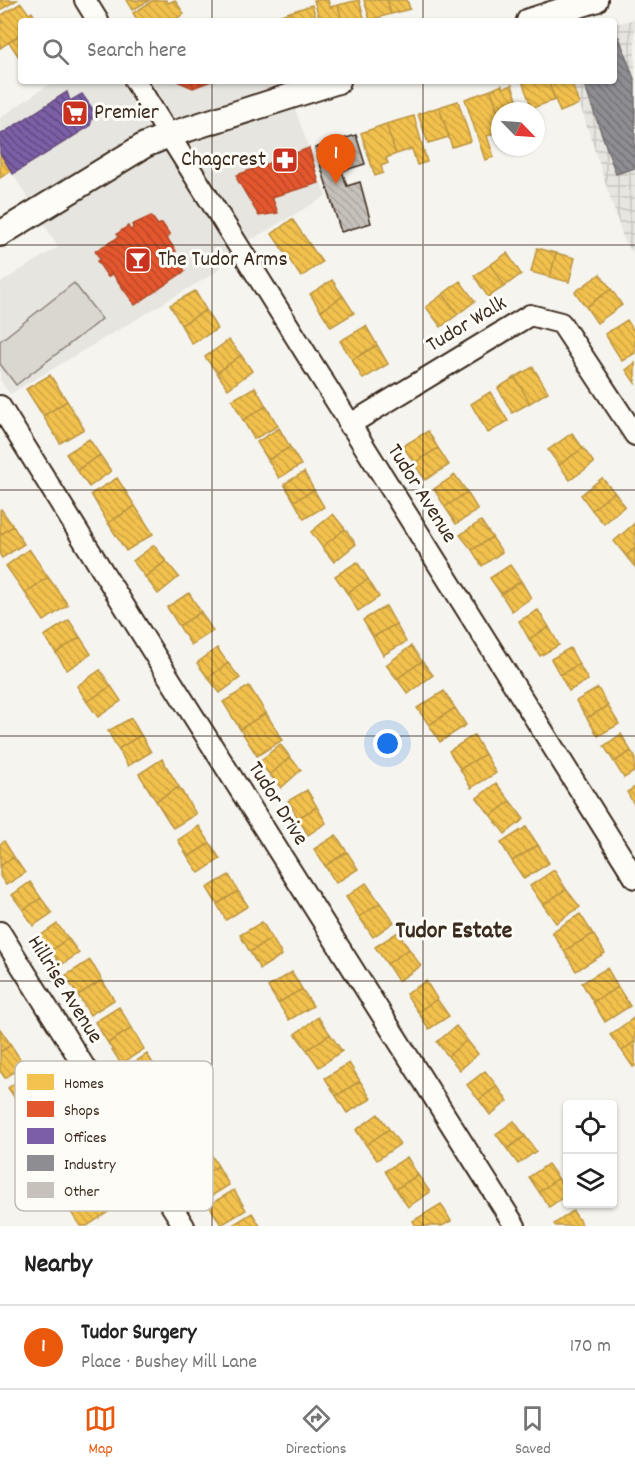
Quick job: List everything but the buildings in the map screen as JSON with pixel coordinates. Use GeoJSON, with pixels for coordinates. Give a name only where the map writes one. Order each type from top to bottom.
{"type":"FeatureCollection","features":[{"type":"Feature","properties":{"kind":"street"},"geometry":{"type":"LineString","coordinates":[[85,0],[96,18]]}},
{"type":"Feature","properties":{"kind":"street"},"geometry":{"type":"LineString","coordinates":[[538,18],[595,0]]}},
{"type":"Feature","properties":{"kind":"street","name":"Tudor Avenue"},"geometry":{"type":"LineString","coordinates":[[137,84],[635,878]]}},
{"type":"Feature","properties":{"kind":"street"},"geometry":{"type":"LineString","coordinates":[[0,234],[134,151],[169,135],[329,84]]}},
{"type":"Feature","properties":{"kind":"street","name":"Tudor Walk"},"geometry":{"type":"LineString","coordinates":[[349,425],[530,315],[561,323],[635,435]]}},
{"type":"Feature","properties":{"kind":"street","name":"Tudor Drive"},"geometry":{"type":"LineString","coordinates":[[0,406],[516,1226]]}},
{"type":"Feature","properties":{"kind":"street","name":"Hillrise Avenue"},"geometry":{"type":"LineString","coordinates":[[0,932],[81,1061]]}},
{"type":"Feature","properties":{"kind":"street","name":"Hillrise Avenue"},"geometry":{"type":"LineString","coordinates":[[175,1211],[184,1226]]}},
{"type":"Feature","properties":{"kind":"shaded area"},"geometry":{"type":"Polygon","coordinates":[[[635,19],[635,256],[624,240],[573,84],[617,84],[617,23],[635,19]]]}},
{"type":"Feature","properties":{"kind":"shaded area"},"geometry":{"type":"Polygon","coordinates":[[[50,84],[286,84],[326,196],[254,238],[242,240],[216,272],[10,394],[0,380],[0,283],[58,247],[0,153],[0,118],[50,84]]]}},
{"type":"Feature","properties":{"kind":"shaded area"},"geometry":{"type":"Polygon","coordinates":[[[74,283],[102,319],[16,385],[0,364],[0,341],[74,283]]]}},
{"type":"Feature","properties":{"kind":"place","name":"Premier"},"geometry":{"type":"Point","coordinates":[75,113]}},
{"type":"Feature","properties":{"kind":"place","name":"Chagcrest"},"geometry":{"type":"Point","coordinates":[285,160]}},
{"type":"Feature","properties":{"kind":"place","name":"Tudor Surgery"},"geometry":{"type":"Point","coordinates":[336,184]}},
{"type":"Feature","properties":{"kind":"place","name":"The Tudor Arms"},"geometry":{"type":"Point","coordinates":[138,260]}},
{"type":"Feature","properties":{"kind":"district","name":"Tudor Estate"},"geometry":{"type":"Point","coordinates":[454,932]}}]}
